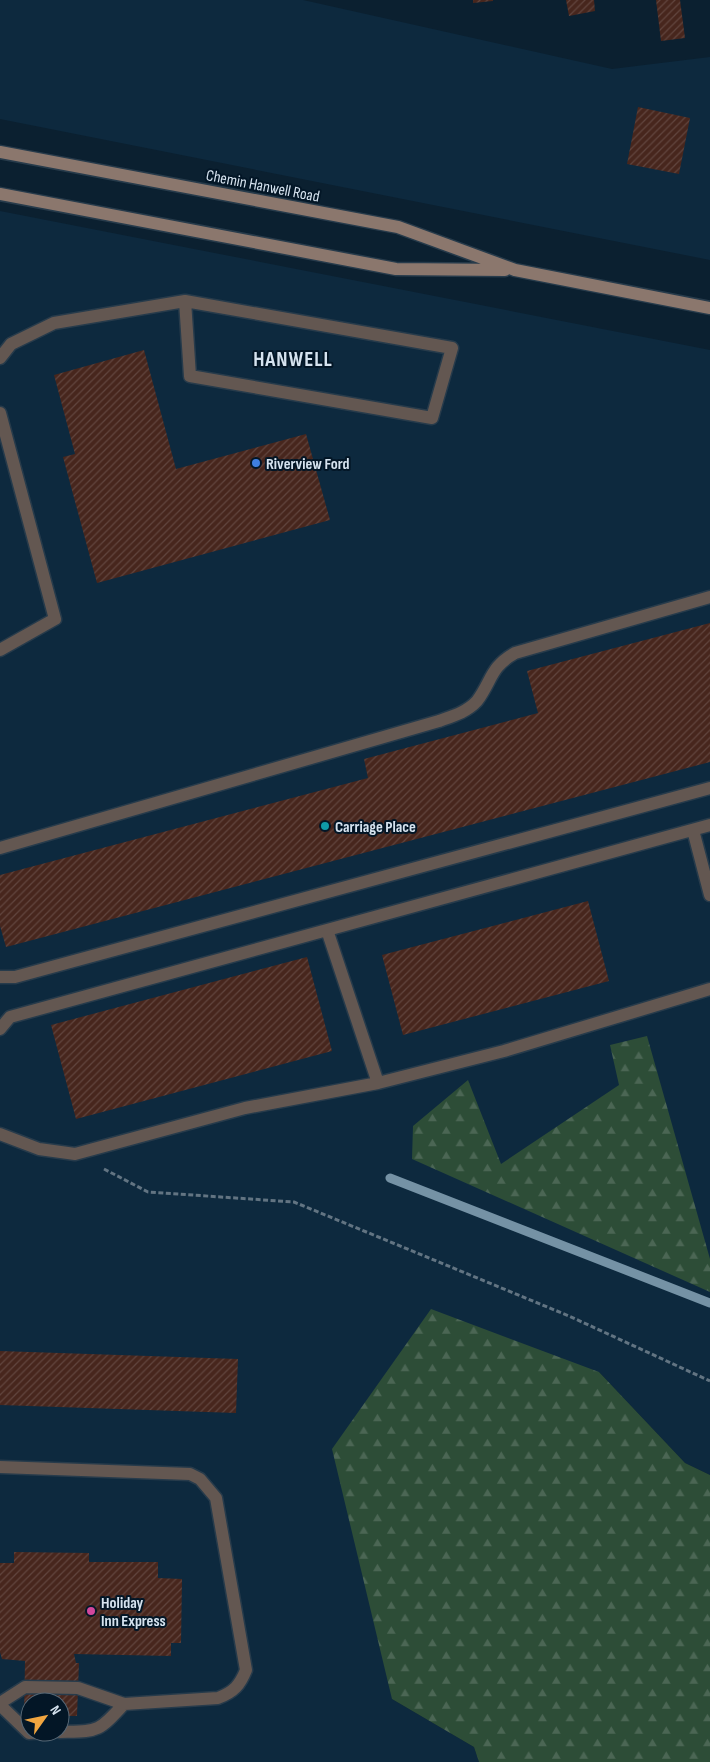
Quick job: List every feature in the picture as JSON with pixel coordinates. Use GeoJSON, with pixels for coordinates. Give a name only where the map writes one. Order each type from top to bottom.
{"type":"FeatureCollection","features":[{"type":"Feature","properties":{"kind":"main road","name":"Chemin Hanwell Road"},"geometry":{"type":"LineString","coordinates":[[0,152],[398,227],[515,270],[710,308]]}},
{"type":"Feature","properties":{"kind":"main road","name":"Chemin Hanwell Road"},"geometry":{"type":"LineString","coordinates":[[2,195],[396,268],[515,270]]}},
{"type":"Feature","properties":{"kind":"lane"},"geometry":{"type":"LineString","coordinates":[[0,358],[11,344],[54,323],[185,301],[452,348],[432,418],[190,376],[185,301]]}},
{"type":"Feature","properties":{"kind":"lane"},"geometry":{"type":"LineString","coordinates":[[0,413],[55,619],[0,650]]}},
{"type":"Feature","properties":{"kind":"lane"},"geometry":{"type":"LineString","coordinates":[[0,848],[439,721],[464,712],[477,700],[501,660],[515,653],[710,597]]}},
{"type":"Feature","properties":{"kind":"lane"},"geometry":{"type":"LineString","coordinates":[[0,977],[15,977],[710,788]]}},
{"type":"Feature","properties":{"kind":"lane"},"geometry":{"type":"LineString","coordinates":[[0,1029],[10,1017],[710,826]]}},
{"type":"Feature","properties":{"kind":"lane"},"geometry":{"type":"LineString","coordinates":[[693,830],[710,895]]}},
{"type":"Feature","properties":{"kind":"lane"},"geometry":{"type":"LineString","coordinates":[[328,930],[378,1083]]}},
{"type":"Feature","properties":{"kind":"lane"},"geometry":{"type":"LineString","coordinates":[[0,1134],[39,1148],[74,1154],[245,1108],[378,1083],[504,1051],[710,989]]}},
{"type":"Feature","properties":{"kind":"lane"},"geometry":{"type":"LineString","coordinates":[[0,1468],[190,1474],[200,1479],[216,1498],[246,1670],[240,1684],[231,1693],[218,1698],[124,1704],[78,1688],[25,1687],[0,1704],[20,1724]]}},
{"type":"Feature","properties":{"kind":"lane"},"geometry":{"type":"LineString","coordinates":[[70,1732],[94,1731],[104,1725],[124,1704]]}},
{"type":"Feature","properties":{"kind":"path"},"geometry":{"type":"LineString","coordinates":[[74,1154],[148,1192],[294,1202],[569,1316],[710,1380]]}},
{"type":"Feature","properties":{"kind":"shaded area"},"geometry":{"type":"Polygon","coordinates":[[[0,0],[303,0],[612,69],[710,57],[710,260],[0,119],[0,0]]]}},
{"type":"Feature","properties":{"kind":"shaded area"},"geometry":{"type":"Polygon","coordinates":[[[0,211],[710,350],[710,1475],[685,1463],[599,1372],[392,1699],[474,1747],[479,1762],[0,1762],[0,211]]]}},
{"type":"Feature","properties":{"kind":"green space"},"geometry":{"type":"Polygon","coordinates":[[[647,1036],[710,1259],[710,1292],[412,1159],[413,1126],[468,1080],[501,1164],[619,1085],[610,1045],[647,1036]]]}},
{"type":"Feature","properties":{"kind":"green space"},"geometry":{"type":"Polygon","coordinates":[[[431,1309],[599,1372],[685,1463],[710,1475],[710,1762],[479,1762],[474,1747],[392,1699],[332,1449],[431,1309]]]}},
{"type":"Feature","properties":{"kind":"building"},"geometry":{"type":"Polygon","coordinates":[[[473,0],[493,0],[493,1],[473,3],[473,0]]]}},
{"type":"Feature","properties":{"kind":"building"},"geometry":{"type":"Polygon","coordinates":[[[566,0],[594,0],[595,11],[569,16],[566,0]]]}},
{"type":"Feature","properties":{"kind":"building"},"geometry":{"type":"Polygon","coordinates":[[[656,0],[680,0],[685,38],[661,41],[656,0]]]}},
{"type":"Feature","properties":{"kind":"building"},"geometry":{"type":"Polygon","coordinates":[[[638,107],[690,118],[679,174],[627,164],[638,107]]]}},
{"type":"Feature","properties":{"kind":"building","name":"Riverview Ford"},"geometry":{"type":"Polygon","coordinates":[[[144,350],[176,469],[306,434],[330,520],[97,583],[63,457],[75,454],[54,375],[144,350]]]}},
{"type":"Feature","properties":{"kind":"building","name":"Carriage Place"},"geometry":{"type":"Polygon","coordinates":[[[710,623],[710,762],[6,947],[0,926],[0,875],[368,778],[364,759],[538,713],[527,671],[710,623]]]}},
{"type":"Feature","properties":{"kind":"building"},"geometry":{"type":"Polygon","coordinates":[[[588,901],[609,981],[403,1035],[382,955],[588,901]]]}},
{"type":"Feature","properties":{"kind":"building"},"geometry":{"type":"Polygon","coordinates":[[[307,957],[332,1051],[76,1119],[51,1025],[307,957]]]}},
{"type":"Feature","properties":{"kind":"building"},"geometry":{"type":"Polygon","coordinates":[[[0,1351],[238,1359],[236,1413],[0,1405],[0,1351]]]}},
{"type":"Feature","properties":{"kind":"building","name":"Holiday Inn Express"},"geometry":{"type":"Polygon","coordinates":[[[14,1552],[89,1553],[89,1562],[158,1562],[158,1578],[182,1579],[181,1643],[171,1643],[171,1656],[74,1654],[76,1663],[79,1663],[77,1716],[70,1716],[70,1692],[24,1692],[25,1661],[2,1659],[0,1652],[0,1563],[14,1563],[14,1552]]]}},
{"type":"Feature","properties":{"kind":"waterway"},"geometry":{"type":"LineString","coordinates":[[390,1178],[710,1303]]}},
{"type":"Feature","properties":{"kind":"place","name":"Riverview Ford"},"geometry":{"type":"Point","coordinates":[256,463]}},
{"type":"Feature","properties":{"kind":"place","name":"Carriage Place"},"geometry":{"type":"Point","coordinates":[325,826]}},
{"type":"Feature","properties":{"kind":"place","name":"Holiday Inn Express"},"geometry":{"type":"Point","coordinates":[91,1611]}},
{"type":"Feature","properties":{"kind":"district","name":"HANWELL"},"geometry":{"type":"Point","coordinates":[293,359]}}]}
